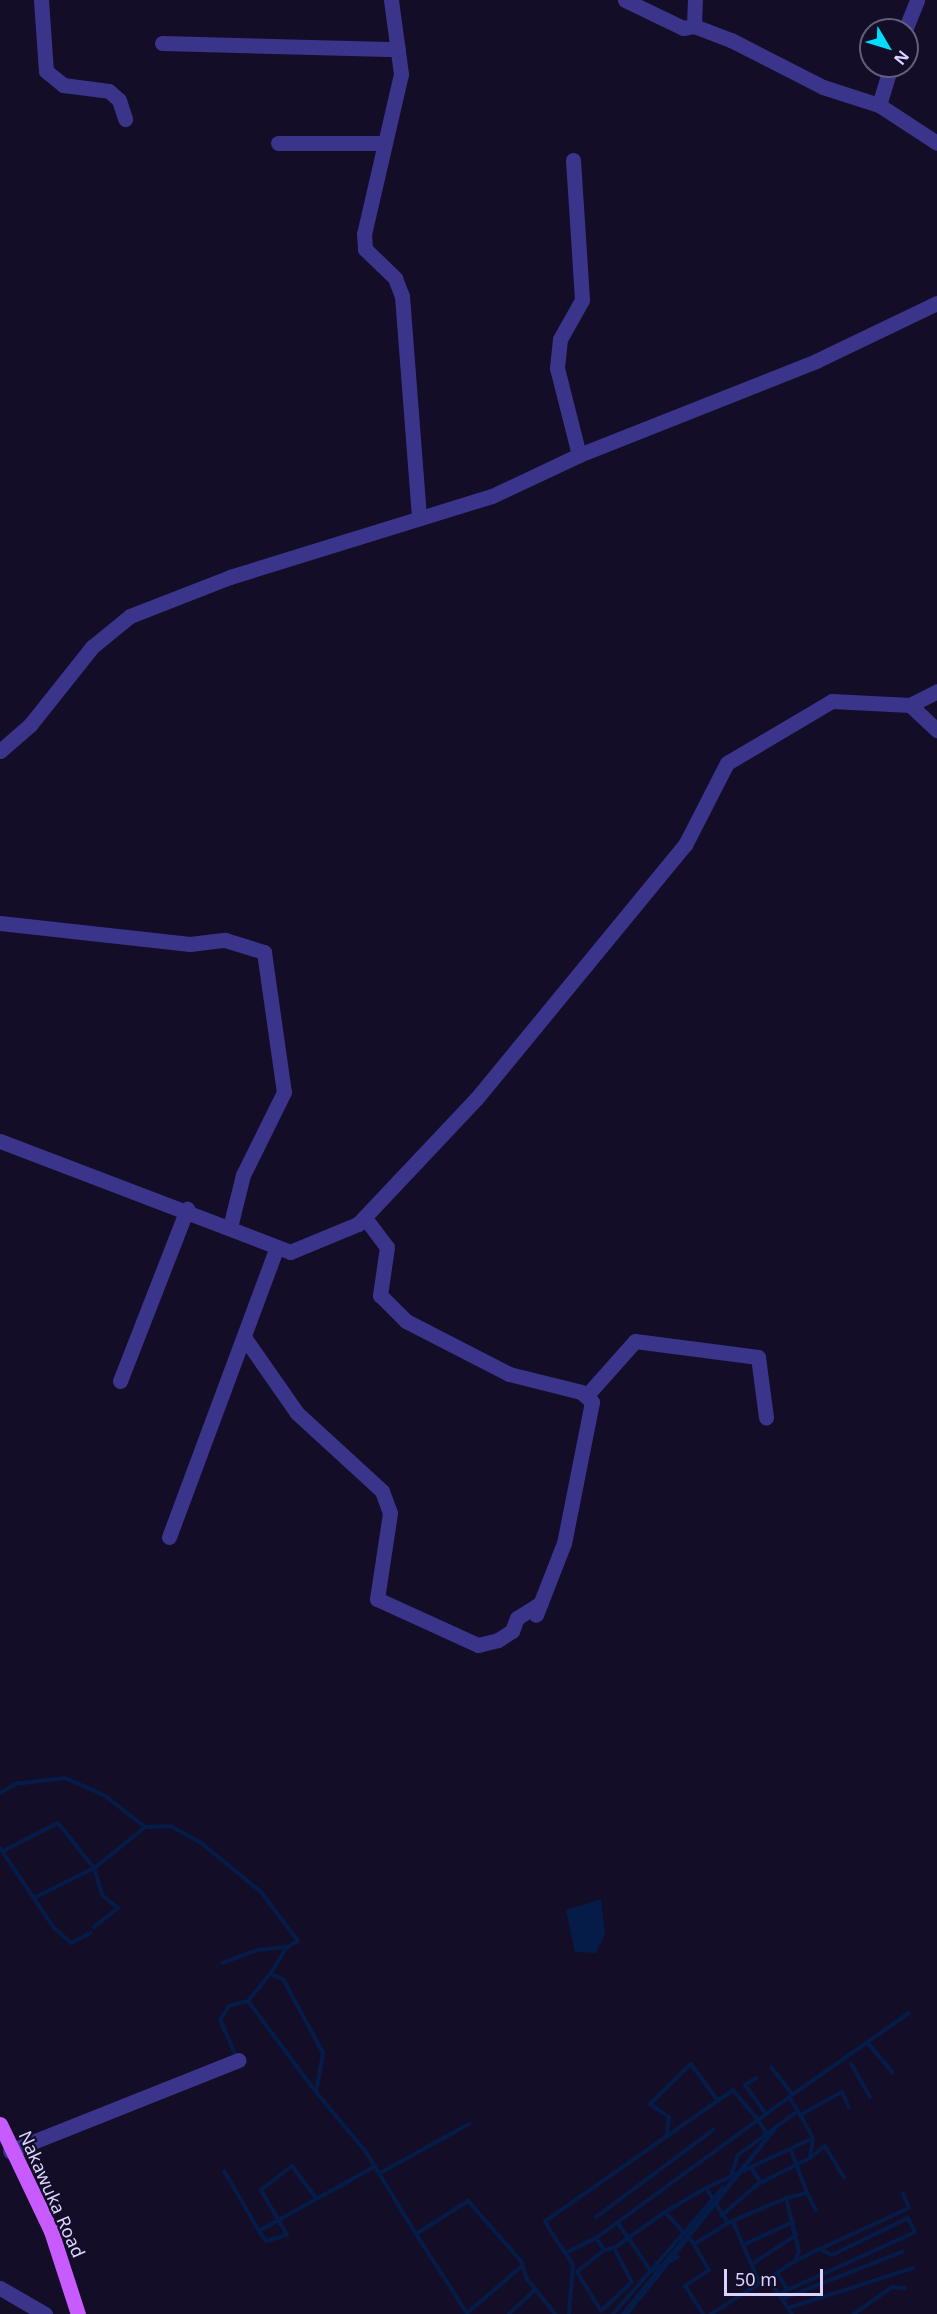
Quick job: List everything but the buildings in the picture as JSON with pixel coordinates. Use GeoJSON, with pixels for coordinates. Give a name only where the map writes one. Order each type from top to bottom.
{"type":"FeatureCollection","features":[{"type":"Feature","properties":{"kind":"main road","name":"Nakawuka Road"},"geometry":{"type":"LineString","coordinates":[[0,2124],[10,2151],[51,2231],[78,2314]]}},
{"type":"Feature","properties":{"kind":"street"},"geometry":{"type":"LineString","coordinates":[[41,0],[46,71],[63,85],[109,91],[119,100],[125,119]]}},
{"type":"Feature","properties":{"kind":"street"},"geometry":{"type":"LineString","coordinates":[[391,0],[401,74],[365,249],[375,264],[395,278],[402,296],[419,518]]}},
{"type":"Feature","properties":{"kind":"street"},"geometry":{"type":"LineString","coordinates":[[625,0],[683,28],[693,26],[822,87],[879,105],[937,143]]}},
{"type":"Feature","properties":{"kind":"street"},"geometry":{"type":"LineString","coordinates":[[693,26],[695,0]]}},
{"type":"Feature","properties":{"kind":"street"},"geometry":{"type":"LineString","coordinates":[[910,18],[917,0]]}},
{"type":"Feature","properties":{"kind":"street"},"geometry":{"type":"LineString","coordinates":[[162,43],[398,49]]}},
{"type":"Feature","properties":{"kind":"street"},"geometry":{"type":"LineString","coordinates":[[879,105],[887,78]]}},
{"type":"Feature","properties":{"kind":"street"},"geometry":{"type":"LineString","coordinates":[[278,143],[385,143]]}},
{"type":"Feature","properties":{"kind":"street"},"geometry":{"type":"LineString","coordinates":[[573,160],[582,300],[560,339],[557,368],[579,455]]}},
{"type":"Feature","properties":{"kind":"street"},"geometry":{"type":"LineString","coordinates":[[0,750],[30,725],[92,647],[130,616],[230,577],[492,496],[579,455],[816,361],[937,303]]}},
{"type":"Feature","properties":{"kind":"street"},"geometry":{"type":"LineString","coordinates":[[0,1140],[187,1209],[277,1247],[304,1250],[365,1218],[476,1099],[685,844],[727,763],[832,700],[910,705],[937,691]]}},
{"type":"Feature","properties":{"kind":"street"},"geometry":{"type":"LineString","coordinates":[[910,705],[937,730]]}},
{"type":"Feature","properties":{"kind":"street"},"geometry":{"type":"LineString","coordinates":[[0,923],[190,944],[225,940],[264,952],[284,1092],[243,1175],[230,1227]]}},
{"type":"Feature","properties":{"kind":"street"},"geometry":{"type":"LineString","coordinates":[[120,1381],[187,1209]]}},
{"type":"Feature","properties":{"kind":"street"},"geometry":{"type":"LineString","coordinates":[[365,1218],[387,1247],[380,1295],[406,1321],[509,1374],[587,1395]]}},
{"type":"Feature","properties":{"kind":"street"},"geometry":{"type":"LineString","coordinates":[[169,1537],[277,1247]]}},
{"type":"Feature","properties":{"kind":"street"},"geometry":{"type":"LineString","coordinates":[[244,1336],[297,1413],[382,1491],[390,1514],[377,1599],[478,1645],[498,1640],[512,1631],[517,1618],[538,1609],[572,1510],[593,1413],[587,1395]]}},
{"type":"Feature","properties":{"kind":"street"},"geometry":{"type":"LineString","coordinates":[[587,1395],[634,1341],[758,1357],[766,1417]]}},
{"type":"Feature","properties":{"kind":"street"},"geometry":{"type":"LineString","coordinates":[[10,2151],[239,2060]]}},
{"type":"Feature","properties":{"kind":"street"},"geometry":{"type":"LineString","coordinates":[[0,2288],[45,2314]]}},
{"type":"Feature","properties":{"kind":"water"},"geometry":{"type":"Polygon","coordinates":[[[601,1899],[605,1934],[596,1953],[575,1952],[566,1910],[601,1899]]]}},
{"type":"Feature","properties":{"kind":"waterway"},"geometry":{"type":"LineString","coordinates":[[0,1793],[15,1784],[65,1778],[104,1795],[145,1827],[170,1826],[200,1842],[261,1892],[298,1941],[287,1947],[270,1974],[283,1979],[323,2053],[316,2092],[366,2152],[416,2234],[468,2201],[521,2261],[527,2279],[555,2314]]}},
{"type":"Feature","properties":{"kind":"waterway"},"geometry":{"type":"LineString","coordinates":[[3,1851],[58,1823],[94,1868],[102,1895],[118,1908],[94,1927]]}},
{"type":"Feature","properties":{"kind":"waterway"},"geometry":{"type":"LineString","coordinates":[[34,1898],[96,1867],[145,1827]]}},
{"type":"Feature","properties":{"kind":"waterway"},"geometry":{"type":"LineString","coordinates":[[0,1848],[54,1928],[71,1943],[91,1933]]}},
{"type":"Feature","properties":{"kind":"waterway"},"geometry":{"type":"LineString","coordinates":[[222,1963],[258,1950],[287,1947]]}},
{"type":"Feature","properties":{"kind":"waterway"},"geometry":{"type":"LineString","coordinates":[[248,2001],[270,1974]]}},
{"type":"Feature","properties":{"kind":"waterway"},"geometry":{"type":"LineString","coordinates":[[237,2058],[220,2020],[229,2006],[248,2001],[315,2091]]}},
{"type":"Feature","properties":{"kind":"waterway"},"geometry":{"type":"LineString","coordinates":[[789,2097],[909,2013]]}},
{"type":"Feature","properties":{"kind":"waterway"},"geometry":{"type":"LineString","coordinates":[[867,2042],[893,2073]]}},
{"type":"Feature","properties":{"kind":"waterway"},"geometry":{"type":"LineString","coordinates":[[667,2133],[669,2117],[650,2104],[691,2064],[718,2101]]}},
{"type":"Feature","properties":{"kind":"waterway"},"geometry":{"type":"LineString","coordinates":[[851,2064],[870,2097]]}},
{"type":"Feature","properties":{"kind":"waterway"},"geometry":{"type":"LineString","coordinates":[[771,2067],[792,2094]]}},
{"type":"Feature","properties":{"kind":"waterway"},"geometry":{"type":"LineString","coordinates":[[756,2078],[745,2085],[766,2114]]}},
{"type":"Feature","properties":{"kind":"waterway"},"geometry":{"type":"LineString","coordinates":[[565,2253],[596,2238],[758,2120],[733,2090],[545,2221],[551,2232],[573,2265],[569,2314]]}},
{"type":"Feature","properties":{"kind":"waterway"},"geometry":{"type":"LineString","coordinates":[[802,2114],[842,2092],[849,2108]]}},
{"type":"Feature","properties":{"kind":"waterway"},"geometry":{"type":"LineString","coordinates":[[767,2134],[758,2120],[766,2114],[789,2097],[798,2111]]}},
{"type":"Feature","properties":{"kind":"waterway"},"geometry":{"type":"LineString","coordinates":[[732,2173],[738,2155],[798,2111],[813,2138]]}},
{"type":"Feature","properties":{"kind":"waterway"},"geometry":{"type":"LineString","coordinates":[[380,2173],[469,2124]]}},
{"type":"Feature","properties":{"kind":"waterway"},"geometry":{"type":"LineString","coordinates":[[623,2314],[777,2126],[627,2314]]}},
{"type":"Feature","properties":{"kind":"waterway"},"geometry":{"type":"LineString","coordinates":[[596,2217],[713,2130]]}},
{"type":"Feature","properties":{"kind":"waterway"},"geometry":{"type":"LineString","coordinates":[[706,2188],[813,2138],[810,2158],[758,2184],[721,2216]]}},
{"type":"Feature","properties":{"kind":"waterway"},"geometry":{"type":"LineString","coordinates":[[810,2158],[825,2146],[844,2178]]}},
{"type":"Feature","properties":{"kind":"waterway"},"geometry":{"type":"LineString","coordinates":[[786,2198],[807,2193],[791,2150]]}},
{"type":"Feature","properties":{"kind":"waterway"},"geometry":{"type":"LineString","coordinates":[[259,2231],[266,2241],[287,2235],[261,2190],[292,2166],[316,2198]]}},
{"type":"Feature","properties":{"kind":"waterway"},"geometry":{"type":"LineString","coordinates":[[224,2171],[259,2231],[376,2166]]}},
{"type":"Feature","properties":{"kind":"waterway"},"geometry":{"type":"LineString","coordinates":[[751,2167],[761,2183]]}},
{"type":"Feature","properties":{"kind":"waterway"},"geometry":{"type":"LineString","coordinates":[[614,2248],[665,2212],[706,2188],[728,2223],[694,2244],[665,2212]]}},
{"type":"Feature","properties":{"kind":"waterway"},"geometry":{"type":"LineString","coordinates":[[613,2314],[723,2188]]}},
{"type":"Feature","properties":{"kind":"waterway"},"geometry":{"type":"LineString","coordinates":[[807,2193],[816,2210]]}},
{"type":"Feature","properties":{"kind":"waterway"},"geometry":{"type":"LineString","coordinates":[[820,2249],[909,2208],[903,2194]]}},
{"type":"Feature","properties":{"kind":"waterway"},"geometry":{"type":"LineString","coordinates":[[711,2314],[795,2261],[799,2252],[786,2198],[728,2223]]}},
{"type":"Feature","properties":{"kind":"waterway"},"geometry":{"type":"LineString","coordinates":[[779,2294],[915,2232],[908,2218],[832,2255],[819,2249],[795,2261]]}},
{"type":"Feature","properties":{"kind":"waterway"},"geometry":{"type":"LineString","coordinates":[[617,2222],[651,2271],[661,2266]]}},
{"type":"Feature","properties":{"kind":"waterway"},"geometry":{"type":"LineString","coordinates":[[733,2222],[759,2282]]}},
{"type":"Feature","properties":{"kind":"waterway"},"geometry":{"type":"LineString","coordinates":[[745,2244],[793,2222]]}},
{"type":"Feature","properties":{"kind":"waterway"},"geometry":{"type":"LineString","coordinates":[[416,2234],[467,2313],[522,2266]]}},
{"type":"Feature","properties":{"kind":"waterway"},"geometry":{"type":"LineString","coordinates":[[752,2264],[796,2235]]}},
{"type":"Feature","properties":{"kind":"waterway"},"geometry":{"type":"LineString","coordinates":[[596,2238],[604,2250],[577,2272],[601,2311],[632,2282],[614,2248],[604,2250]]}},
{"type":"Feature","properties":{"kind":"waterway"},"geometry":{"type":"LineString","coordinates":[[694,2244],[709,2270],[685,2286],[703,2314]]}},
{"type":"Feature","properties":{"kind":"waterway"},"geometry":{"type":"LineString","coordinates":[[782,2299],[902,2252]]}},
{"type":"Feature","properties":{"kind":"waterway"},"geometry":{"type":"LineString","coordinates":[[671,2261],[678,2257]]}},
{"type":"Feature","properties":{"kind":"waterway"},"geometry":{"type":"LineString","coordinates":[[788,2308],[913,2268]]}},
{"type":"Feature","properties":{"kind":"waterway"},"geometry":{"type":"LineString","coordinates":[[777,2273],[787,2289]]}},
{"type":"Feature","properties":{"kind":"waterway"},"geometry":{"type":"LineString","coordinates":[[768,2278],[792,2314]]}},
{"type":"Feature","properties":{"kind":"waterway"},"geometry":{"type":"LineString","coordinates":[[854,2314],[892,2287],[905,2288]]}},
{"type":"Feature","properties":{"kind":"waterway"},"geometry":{"type":"LineString","coordinates":[[509,2314],[535,2290]]}}]}
